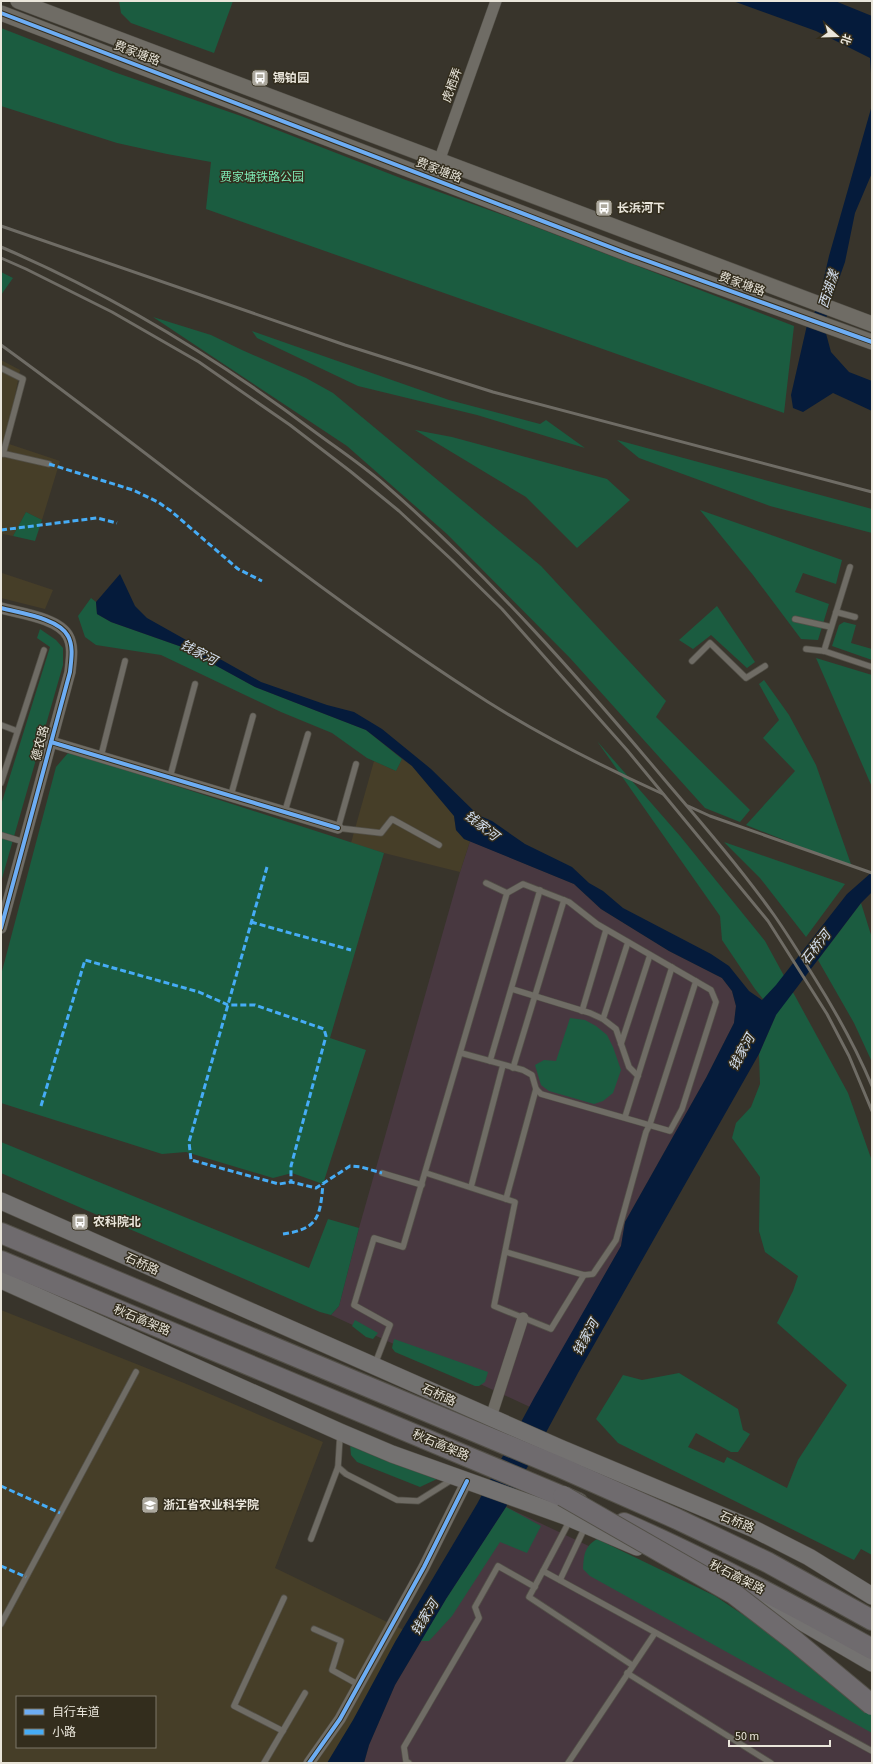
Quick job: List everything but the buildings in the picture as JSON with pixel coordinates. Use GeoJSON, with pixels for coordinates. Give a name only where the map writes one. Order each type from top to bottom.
{"type":"FeatureCollection","features":[{"type":"Feature","properties":{"kind":"highway","name":"秋石高架路"},"geometry":{"type":"LineString","coordinates":[[1,1233],[555,1465],[677,1519],[767,1562],[872,1620]]}},
{"type":"Feature","properties":{"kind":"highway","name":"秋石高架路"},"geometry":{"type":"LineString","coordinates":[[1,1261],[563,1496],[671,1543],[762,1589],[872,1649]]}},
{"type":"Feature","properties":{"kind":"highway"},"geometry":{"type":"LineString","coordinates":[[563,1496],[734,1594],[795,1640],[872,1705]]}},
{"type":"Feature","properties":{"kind":"main road","name":"石桥路"},"geometry":{"type":"LineString","coordinates":[[1,1201],[560,1448],[754,1528],[809,1557],[872,1596]]}},
{"type":"Feature","properties":{"kind":"main road"},"geometry":{"type":"LineString","coordinates":[[1,1280],[392,1454],[578,1522],[743,1593],[802,1622],[872,1663]]}},
{"type":"Feature","properties":{"kind":"street","name":"费家塘路"},"geometry":{"type":"LineString","coordinates":[[18,1],[867,322]]}},
{"type":"Feature","properties":{"kind":"street","name":"虎栖弄"},"geometry":{"type":"LineString","coordinates":[[433,178],[496,1]]}},
{"type":"Feature","properties":{"kind":"street","name":"费家塘路"},"geometry":{"type":"LineString","coordinates":[[1,13],[631,255],[872,342]]}},
{"type":"Feature","properties":{"kind":"street"},"geometry":{"type":"LineString","coordinates":[[82,43],[87,27]]}},
{"type":"Feature","properties":{"kind":"street","name":"德农路"},"geometry":{"type":"LineString","coordinates":[[1,608],[50,621],[64,628],[69,636],[72,650],[70,672],[1,928]]}},
{"type":"Feature","properties":{"kind":"street"},"geometry":{"type":"LineString","coordinates":[[51,742],[338,828]]}},
{"type":"Feature","properties":{"kind":"street"},"geometry":{"type":"LineString","coordinates":[[498,1420],[523,1318]]}},
{"type":"Feature","properties":{"kind":"street"},"geometry":{"type":"LineString","coordinates":[[309,1763],[340,1719],[359,1685],[424,1567],[466,1480]]}},
{"type":"Feature","properties":{"kind":"lane"},"geometry":{"type":"LineString","coordinates":[[1,368],[23,379],[2,454],[49,464]]}},
{"type":"Feature","properties":{"kind":"lane"},"geometry":{"type":"LineString","coordinates":[[824,651],[850,567]]}},
{"type":"Feature","properties":{"kind":"lane"},"geometry":{"type":"LineString","coordinates":[[836,612],[855,617]]}},
{"type":"Feature","properties":{"kind":"lane"},"geometry":{"type":"LineString","coordinates":[[795,619],[831,627]]}},
{"type":"Feature","properties":{"kind":"lane"},"geometry":{"type":"LineString","coordinates":[[692,660],[710,643],[746,678],[765,666]]}},
{"type":"Feature","properties":{"kind":"lane"},"geometry":{"type":"LineString","coordinates":[[806,649],[824,651],[872,667]]}},
{"type":"Feature","properties":{"kind":"lane"},"geometry":{"type":"LineString","coordinates":[[1,783],[44,650]]}},
{"type":"Feature","properties":{"kind":"lane"},"geometry":{"type":"LineString","coordinates":[[101,756],[125,661]]}},
{"type":"Feature","properties":{"kind":"lane"},"geometry":{"type":"LineString","coordinates":[[170,777],[195,684]]}},
{"type":"Feature","properties":{"kind":"lane"},"geometry":{"type":"LineString","coordinates":[[231,795],[253,716]]}},
{"type":"Feature","properties":{"kind":"lane"},"geometry":{"type":"LineString","coordinates":[[1,725],[17,730]]}},
{"type":"Feature","properties":{"kind":"lane"},"geometry":{"type":"LineString","coordinates":[[285,812],[308,734]]}},
{"type":"Feature","properties":{"kind":"lane"},"geometry":{"type":"LineString","coordinates":[[356,764],[338,828],[381,833],[392,819],[439,845]]}},
{"type":"Feature","properties":{"kind":"lane"},"geometry":{"type":"LineString","coordinates":[[1,835],[24,842]]}},
{"type":"Feature","properties":{"kind":"lane"},"geometry":{"type":"LineString","coordinates":[[486,883],[507,893]]}},
{"type":"Feature","properties":{"kind":"lane"},"geometry":{"type":"LineString","coordinates":[[374,1366],[390,1325],[354,1304],[374,1238],[403,1247],[426,1173],[507,893],[523,884],[569,902],[606,930],[711,990],[716,1002],[684,1102],[670,1131],[650,1124],[541,1094],[536,1090]]}},
{"type":"Feature","properties":{"kind":"lane"},"geometry":{"type":"LineString","coordinates":[[490,1061],[540,890]]}},
{"type":"Feature","properties":{"kind":"lane"},"geometry":{"type":"LineString","coordinates":[[513,1068],[564,900]]}},
{"type":"Feature","properties":{"kind":"lane"},"geometry":{"type":"LineString","coordinates":[[582,1011],[606,930]]}},
{"type":"Feature","properties":{"kind":"lane"},"geometry":{"type":"LineString","coordinates":[[603,1019],[628,942]]}},
{"type":"Feature","properties":{"kind":"lane"},"geometry":{"type":"LineString","coordinates":[[621,1044],[650,955]]}},
{"type":"Feature","properties":{"kind":"lane"},"geometry":{"type":"LineString","coordinates":[[625,1117],[672,967]]}},
{"type":"Feature","properties":{"kind":"lane"},"geometry":{"type":"LineString","coordinates":[[506,1252],[584,1275],[593,1274],[616,1240],[646,1132],[650,1124],[696,981]]}},
{"type":"Feature","properties":{"kind":"lane"},"geometry":{"type":"LineString","coordinates":[[512,989],[603,1019],[616,1030],[629,1067],[638,1076]]}},
{"type":"Feature","properties":{"kind":"lane"},"geometry":{"type":"LineString","coordinates":[[461,1053],[532,1075],[536,1090],[506,1199]]}},
{"type":"Feature","properties":{"kind":"lane"},"geometry":{"type":"LineString","coordinates":[[470,1187],[503,1065]]}},
{"type":"Feature","properties":{"kind":"lane"},"geometry":{"type":"LineString","coordinates":[[426,1173],[515,1202],[494,1306],[552,1329],[584,1275]]}},
{"type":"Feature","properties":{"kind":"lane"},"geometry":{"type":"LineString","coordinates":[[382,1174],[422,1185]]}},
{"type":"Feature","properties":{"kind":"lane"},"geometry":{"type":"LineString","coordinates":[[1,1624],[136,1372]]}},
{"type":"Feature","properties":{"kind":"lane"},"geometry":{"type":"LineString","coordinates":[[312,1539],[338,1467],[340,1432]]}},
{"type":"Feature","properties":{"kind":"lane"},"geometry":{"type":"LineString","coordinates":[[338,1467],[346,1474],[397,1500],[418,1501],[466,1480]]}},
{"type":"Feature","properties":{"kind":"lane"},"geometry":{"type":"LineString","coordinates":[[578,1522],[543,1571],[529,1597],[632,1665]]}},
{"type":"Feature","properties":{"kind":"lane"},"geometry":{"type":"LineString","coordinates":[[560,1580],[578,1522]]}},
{"type":"Feature","properties":{"kind":"lane"},"geometry":{"type":"LineString","coordinates":[[409,1763],[406,1761],[404,1747],[479,1618],[475,1607],[498,1566],[535,1587]]}},
{"type":"Feature","properties":{"kind":"lane"},"geometry":{"type":"LineString","coordinates":[[543,1571],[872,1751]]}},
{"type":"Feature","properties":{"kind":"lane"},"geometry":{"type":"LineString","coordinates":[[283,1731],[234,1706],[284,1598]]}},
{"type":"Feature","properties":{"kind":"lane"},"geometry":{"type":"LineString","coordinates":[[314,1629],[341,1641],[332,1670],[359,1685]]}},
{"type":"Feature","properties":{"kind":"lane"},"geometry":{"type":"LineString","coordinates":[[568,1763],[632,1665],[655,1633]]}},
{"type":"Feature","properties":{"kind":"lane"},"geometry":{"type":"LineString","coordinates":[[627,1673],[771,1763]]}},
{"type":"Feature","properties":{"kind":"lane"},"geometry":{"type":"LineString","coordinates":[[264,1763],[305,1693]]}},
{"type":"Feature","properties":{"kind":"shaded area"},"geometry":{"type":"Polygon","coordinates":[[[1,360],[20,370],[6,443],[60,461],[42,520],[26,512],[13,536],[3,534],[1,540],[1,360]]]}},
{"type":"Feature","properties":{"kind":"shaded area"},"geometry":{"type":"Polygon","coordinates":[[[1,565],[2,573],[53,590],[45,609],[1,598],[1,565]]]}},
{"type":"Feature","properties":{"kind":"shaded area"},"geometry":{"type":"Polygon","coordinates":[[[402,759],[412,766],[454,816],[456,830],[464,839],[470,841],[460,872],[351,843],[374,761],[396,771],[402,759]]]}},
{"type":"Feature","properties":{"kind":"shaded area"},"geometry":{"type":"Polygon","coordinates":[[[470,841],[574,884],[601,909],[669,951],[722,978],[732,991],[736,1006],[734,1023],[706,1078],[625,1222],[621,1246],[530,1407],[331,1315],[339,1306],[359,1228],[470,841]]]}},
{"type":"Feature","properties":{"kind":"shaded area","name":"浙江省农业科学院"},"geometry":{"type":"Polygon","coordinates":[[[1,1310],[184,1383],[323,1442],[275,1568],[410,1633],[343,1763],[1,1763],[1,1310]]]}},
{"type":"Feature","properties":{"kind":"shaded area"},"geometry":{"type":"Polygon","coordinates":[[[506,1507],[714,1605],[872,1719],[872,1763],[364,1763],[369,1745],[395,1685],[446,1599],[506,1507]]]}},
{"type":"Feature","properties":{"kind":"green space"},"geometry":{"type":"Polygon","coordinates":[[[119,1],[233,1],[214,53],[131,23],[121,13],[119,1]]]}},
{"type":"Feature","properties":{"kind":"green space","name":"费家塘铁路公园"},"geometry":{"type":"Polygon","coordinates":[[[1,28],[114,72],[241,116],[403,179],[525,223],[794,326],[784,413],[206,209],[211,162],[117,143],[1,106],[1,28]]]}},
{"type":"Feature","properties":{"kind":"green space"},"geometry":{"type":"Polygon","coordinates":[[[1,272],[13,278],[1,295],[1,272]]]}},
{"type":"Feature","properties":{"kind":"green space"},"geometry":{"type":"Polygon","coordinates":[[[153,317],[211,335],[306,378],[333,393],[541,566],[666,701],[656,717],[750,810],[740,822],[705,808],[570,658],[447,534],[347,446],[153,317]]]}},
{"type":"Feature","properties":{"kind":"green space"},"geometry":{"type":"Polygon","coordinates":[[[252,331],[449,400],[540,424],[546,420],[585,448],[477,415],[358,386],[257,338],[252,331]]]}},
{"type":"Feature","properties":{"kind":"green space"},"geometry":{"type":"Polygon","coordinates":[[[415,430],[452,437],[607,479],[630,500],[577,548],[526,497],[415,430]]]}},
{"type":"Feature","properties":{"kind":"green space"},"geometry":{"type":"Polygon","coordinates":[[[617,440],[872,509],[872,533],[770,506],[639,458],[617,440]]]}},
{"type":"Feature","properties":{"kind":"green space"},"geometry":{"type":"Polygon","coordinates":[[[700,510],[842,560],[836,584],[803,573],[795,592],[829,604],[818,640],[801,639],[753,575],[700,510]]]}},
{"type":"Feature","properties":{"kind":"green space"},"geometry":{"type":"Polygon","coordinates":[[[26,512],[42,520],[35,541],[13,536],[26,512]]]}},
{"type":"Feature","properties":{"kind":"green space"},"geometry":{"type":"Polygon","coordinates":[[[91,598],[96,602],[97,614],[111,622],[182,647],[255,687],[366,730],[402,759],[396,771],[367,758],[332,733],[281,712],[161,655],[96,645],[85,637],[78,616],[91,598]]]}},
{"type":"Feature","properties":{"kind":"green space"},"geometry":{"type":"Polygon","coordinates":[[[717,606],[755,662],[747,668],[711,635],[693,649],[679,640],[717,606]]]}},
{"type":"Feature","properties":{"kind":"green space"},"geometry":{"type":"Polygon","coordinates":[[[844,622],[856,625],[851,643],[872,649],[872,660],[832,646],[839,625],[844,622]]]}},
{"type":"Feature","properties":{"kind":"green space"},"geometry":{"type":"Polygon","coordinates":[[[40,629],[56,640],[63,648],[63,665],[1,882],[1,805],[50,647],[37,638],[40,629]]]}},
{"type":"Feature","properties":{"kind":"green space"},"geometry":{"type":"Polygon","coordinates":[[[816,658],[872,675],[872,787],[816,658]]]}},
{"type":"Feature","properties":{"kind":"green space"},"geometry":{"type":"Polygon","coordinates":[[[764,680],[789,715],[816,765],[852,867],[746,825],[795,771],[763,738],[779,720],[759,684],[764,680]]]}},
{"type":"Feature","properties":{"kind":"green space"},"geometry":{"type":"Polygon","coordinates":[[[597,741],[680,836],[765,941],[848,1093],[872,1161],[872,1555],[861,1549],[854,1560],[618,1443],[596,1419],[623,1375],[642,1380],[679,1373],[738,1409],[743,1430],[750,1434],[738,1452],[731,1452],[696,1433],[688,1447],[724,1463],[727,1457],[787,1488],[798,1460],[847,1385],[777,1323],[793,1291],[798,1276],[765,1252],[759,1231],[760,1177],[732,1138],[736,1123],[751,1107],[760,1084],[759,1054],[776,1015],[755,989],[722,940],[720,916],[597,741]]]}},
{"type":"Feature","properties":{"kind":"green space"},"geometry":{"type":"Polygon","coordinates":[[[68,753],[80,755],[384,853],[330,1038],[366,1050],[323,1184],[292,1173],[273,1178],[186,1152],[162,1154],[1,1103],[1,975],[56,767],[68,753]]]}},
{"type":"Feature","properties":{"kind":"green space"},"geometry":{"type":"Polygon","coordinates":[[[724,842],[845,884],[806,937],[760,878],[724,842]]]}},
{"type":"Feature","properties":{"kind":"green space"},"geometry":{"type":"Polygon","coordinates":[[[861,903],[872,938],[872,1062],[854,1023],[818,960],[861,903]]]}},
{"type":"Feature","properties":{"kind":"green space"},"geometry":{"type":"Polygon","coordinates":[[[570,1018],[585,1020],[596,1026],[607,1035],[613,1047],[621,1070],[613,1093],[603,1101],[594,1104],[549,1091],[541,1085],[535,1065],[544,1060],[556,1061],[570,1018]]]}},
{"type":"Feature","properties":{"kind":"green space"},"geometry":{"type":"Polygon","coordinates":[[[1,1142],[309,1268],[328,1219],[359,1228],[339,1306],[331,1315],[320,1312],[1,1173],[1,1142]]]}},
{"type":"Feature","properties":{"kind":"green space"},"geometry":{"type":"Polygon","coordinates":[[[355,1320],[378,1333],[373,1339],[366,1337],[352,1326],[355,1320]]]}},
{"type":"Feature","properties":{"kind":"green space"},"geometry":{"type":"Polygon","coordinates":[[[394,1339],[488,1372],[485,1382],[479,1386],[475,1386],[395,1352],[392,1348],[394,1339]]]}},
{"type":"Feature","properties":{"kind":"green space"},"geometry":{"type":"Polygon","coordinates":[[[350,1444],[437,1479],[420,1487],[357,1462],[351,1455],[350,1444]]]}},
{"type":"Feature","properties":{"kind":"green space"},"geometry":{"type":"Polygon","coordinates":[[[506,1507],[541,1526],[527,1553],[500,1542],[452,1616],[429,1641],[421,1641],[446,1599],[506,1507]]]}},
{"type":"Feature","properties":{"kind":"green space"},"geometry":{"type":"Polygon","coordinates":[[[597,1539],[715,1596],[845,1683],[872,1705],[872,1733],[590,1576],[583,1569],[584,1555],[589,1545],[597,1539]]]}},
{"type":"Feature","properties":{"kind":"water"},"geometry":{"type":"Polygon","coordinates":[[[733,1],[835,1],[872,16],[872,88],[870,58],[816,31],[733,1]]]}},
{"type":"Feature","properties":{"kind":"water","name":"西湖漾"},"geometry":{"type":"Polygon","coordinates":[[[872,105],[872,173],[855,213],[845,262],[824,326],[831,352],[849,372],[872,381],[872,411],[833,393],[803,412],[793,408],[791,395],[807,325],[817,308],[829,256],[872,105]]]}},
{"type":"Feature","properties":{"kind":"water"},"geometry":{"type":"Polygon","coordinates":[[[120,574],[135,606],[147,618],[261,682],[327,705],[354,712],[382,729],[431,769],[478,815],[492,821],[525,844],[572,867],[589,883],[603,891],[623,908],[711,954],[729,966],[749,991],[762,1000],[776,985],[847,894],[872,872],[872,892],[861,903],[776,1015],[759,1054],[578,1373],[506,1507],[446,1599],[395,1685],[369,1745],[364,1763],[327,1763],[353,1720],[395,1642],[477,1504],[534,1398],[621,1246],[625,1222],[706,1078],[734,1023],[736,1006],[732,991],[722,978],[669,951],[601,909],[574,884],[464,839],[456,830],[454,816],[412,766],[366,730],[255,687],[182,647],[111,622],[97,614],[96,602],[120,574]]]}},
{"type":"Feature","properties":{"kind":"railway"},"geometry":{"type":"LineString","coordinates":[[1,226],[345,345],[493,392],[872,492]]}},
{"type":"Feature","properties":{"kind":"railway"},"geometry":{"type":"LineString","coordinates":[[1,247],[43,266],[124,307],[203,354],[241,379],[350,457],[376,477],[423,519],[497,591],[567,667],[723,848],[779,923],[822,990],[838,1017],[872,1086]]}},
{"type":"Feature","properties":{"kind":"railway"},"geometry":{"type":"LineString","coordinates":[[1,258],[112,312],[199,362],[290,425],[350,471],[399,511],[452,560],[502,609],[627,750],[768,921],[827,1014],[849,1056],[872,1111]]}},
{"type":"Feature","properties":{"kind":"railway"},"geometry":{"type":"LineString","coordinates":[[1,345],[302,573],[425,660],[488,702],[552,739],[663,794]]}},
{"type":"Feature","properties":{"kind":"railway"},"geometry":{"type":"LineString","coordinates":[[688,806],[710,816],[872,873]]}},
{"type":"Feature","properties":{"kind":"marked path"},"geometry":{"type":"LineString","coordinates":[[49,464],[133,490],[158,502],[171,511],[238,569],[262,581]]}},
{"type":"Feature","properties":{"kind":"marked path"},"geometry":{"type":"LineString","coordinates":[[1,530],[97,518],[117,523]]}},
{"type":"Feature","properties":{"kind":"marked path"},"geometry":{"type":"LineString","coordinates":[[267,867],[189,1142],[191,1160],[279,1184],[291,1182],[316,1188],[350,1166],[361,1167],[382,1173]]}},
{"type":"Feature","properties":{"kind":"marked path"},"geometry":{"type":"LineString","coordinates":[[251,922],[351,950]]}},
{"type":"Feature","properties":{"kind":"marked path"},"geometry":{"type":"LineString","coordinates":[[41,1106],[85,960],[199,992],[228,1005],[255,1005],[324,1029],[326,1036],[291,1166],[291,1182]]}},
{"type":"Feature","properties":{"kind":"marked path"},"geometry":{"type":"LineString","coordinates":[[283,1234],[304,1229],[311,1224],[319,1213],[323,1184]]}},
{"type":"Feature","properties":{"kind":"marked path"},"geometry":{"type":"LineString","coordinates":[[1,1486],[60,1513]]}},
{"type":"Feature","properties":{"kind":"marked path"},"geometry":{"type":"LineString","coordinates":[[1,1566],[26,1577]]}},
{"type":"Feature","properties":{"kind":"cycle path"},"geometry":{"type":"LineString","coordinates":[[1,13],[631,255],[872,342]]}},
{"type":"Feature","properties":{"kind":"cycle path"},"geometry":{"type":"LineString","coordinates":[[1,608],[38,617],[56,625],[68,636],[72,654],[70,672],[1,928]]}},
{"type":"Feature","properties":{"kind":"cycle path"},"geometry":{"type":"LineString","coordinates":[[51,742],[338,828]]}},
{"type":"Feature","properties":{"kind":"cycle path"},"geometry":{"type":"LineString","coordinates":[[309,1763],[340,1719],[424,1567],[467,1481]]}},
{"type":"Feature","properties":{"kind":"place","name":"锡铂园"},"geometry":{"type":"Point","coordinates":[260,78]}},
{"type":"Feature","properties":{"kind":"place","name":"长浜河下"},"geometry":{"type":"Point","coordinates":[604,208]}},
{"type":"Feature","properties":{"kind":"place","name":"农科院北"},"geometry":{"type":"Point","coordinates":[80,1222]}},
{"type":"Feature","properties":{"kind":"place","name":"浙江省农业科学院"},"geometry":{"type":"Point","coordinates":[150,1505]}},
{"type":"Feature","properties":{"kind":"water label","name":"钱家河"},"geometry":{"type":"Point","coordinates":[199,652]}},
{"type":"Feature","properties":{"kind":"water label","name":"钱家河"},"geometry":{"type":"Point","coordinates":[482,825]}},
{"type":"Feature","properties":{"kind":"water label","name":"石桥河"},"geometry":{"type":"Point","coordinates":[815,947]}},
{"type":"Feature","properties":{"kind":"water label","name":"钱家河"},"geometry":{"type":"Point","coordinates":[741,1052]}},
{"type":"Feature","properties":{"kind":"water label","name":"钱家河"},"geometry":{"type":"Point","coordinates":[585,1337]}},
{"type":"Feature","properties":{"kind":"water label","name":"钱家河"},"geometry":{"type":"Point","coordinates":[424,1617]}}]}
